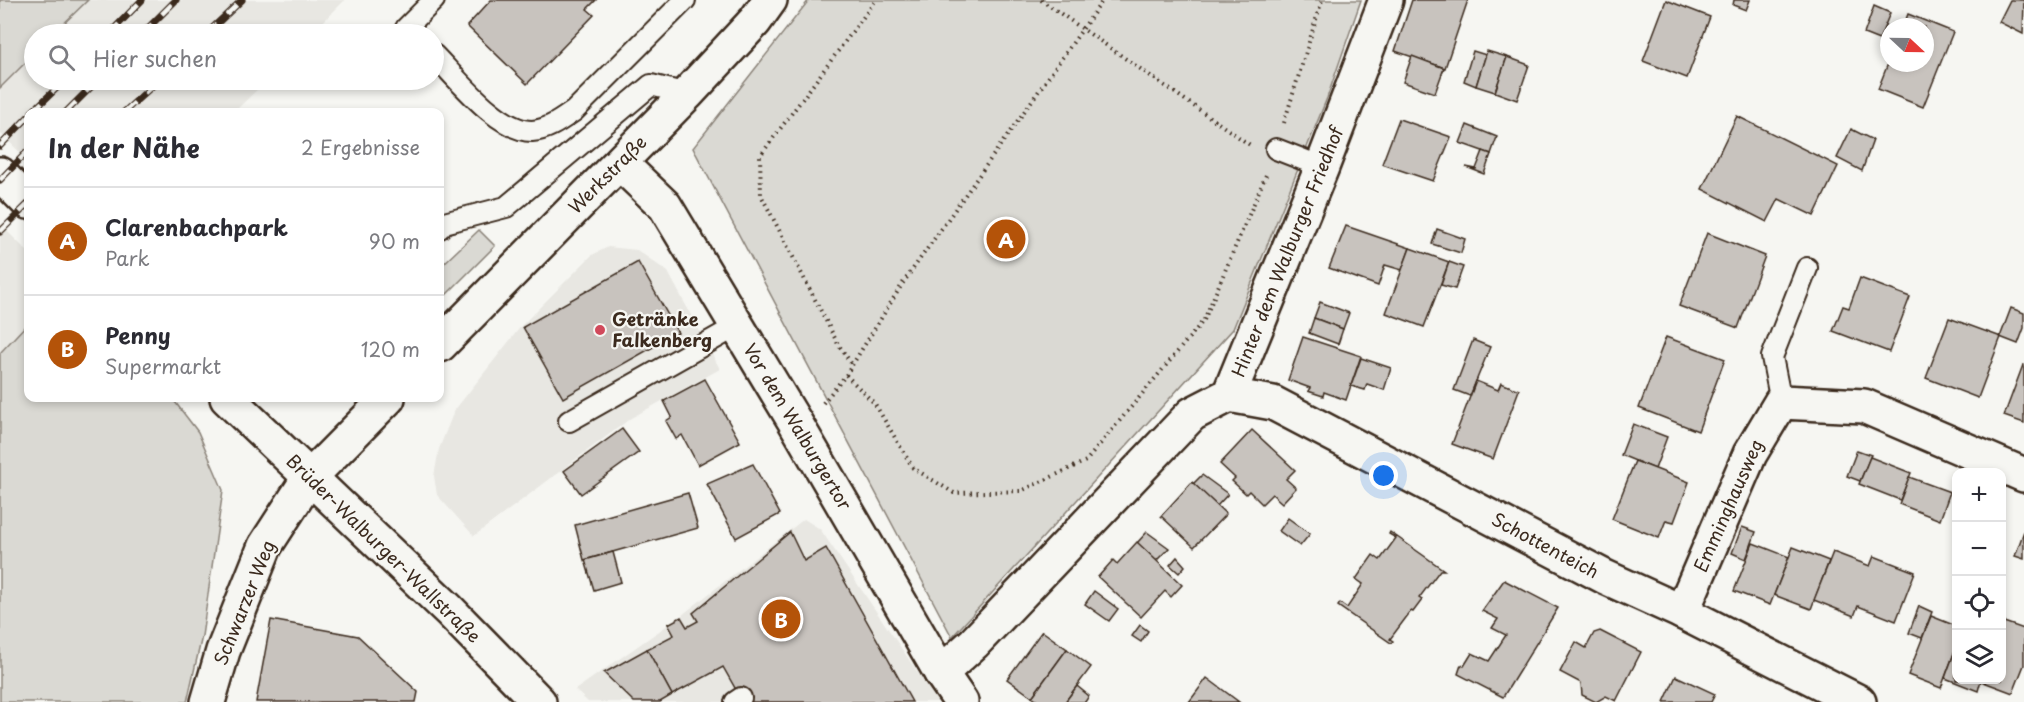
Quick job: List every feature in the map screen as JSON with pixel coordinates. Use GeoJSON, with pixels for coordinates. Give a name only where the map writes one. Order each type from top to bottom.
{"type":"FeatureCollection","features":[{"type":"Feature","properties":{"kind":"street","name":"Werkstraße"},"geometry":{"type":"LineString","coordinates":[[444,341],[687,94],[755,21],[770,0]]}},
{"type":"Feature","properties":{"kind":"street","name":"Hinter dem Walburger Friedhof"},"geometry":{"type":"LineString","coordinates":[[941,674],[974,643],[1192,414],[1229,395],[1322,167],[1386,0]]}},
{"type":"Feature","properties":{"kind":"street","name":"Vor dem Walburgertor"},"geometry":{"type":"LineString","coordinates":[[620,163],[665,207],[795,422],[941,674],[961,702]]}},
{"type":"Feature","properties":{"kind":"street"},"geometry":{"type":"LineString","coordinates":[[0,174],[24,198]]}},
{"type":"Feature","properties":{"kind":"street","name":"Schottenteich"},"geometry":{"type":"LineString","coordinates":[[1229,395],[1273,403],[1605,577],[1682,612],[1859,702]]}},
{"type":"Feature","properties":{"kind":"street","name":"Brüder-Walburger-Wallstraße"},"geometry":{"type":"LineString","coordinates":[[231,402],[448,610],[538,702]]}},
{"type":"Feature","properties":{"kind":"street"},"geometry":{"type":"LineString","coordinates":[[309,478],[383,402]]}},
{"type":"Feature","properties":{"kind":"street"},"geometry":{"type":"LineString","coordinates":[[1781,402],[1864,406],[2024,475]]}},
{"type":"Feature","properties":{"kind":"street","name":"Emminghausweg"},"geometry":{"type":"LineString","coordinates":[[1682,612],[1750,454],[1781,402]]}},
{"type":"Feature","properties":{"kind":"street","name":"Schwarzer Weg"},"geometry":{"type":"LineString","coordinates":[[208,702],[223,651],[265,546],[309,478]]}},
{"type":"Feature","properties":{"kind":"lane"},"geometry":{"type":"LineString","coordinates":[[410,24],[434,0]]}},
{"type":"Feature","properties":{"kind":"lane"},"geometry":{"type":"LineString","coordinates":[[444,65],[498,118],[514,129],[533,131],[552,126],[574,111],[685,0]]}},
{"type":"Feature","properties":{"kind":"lane"},"geometry":{"type":"LineString","coordinates":[[444,223],[506,207],[651,85],[687,94]]}},
{"type":"Feature","properties":{"kind":"lane"},"geometry":{"type":"LineString","coordinates":[[1274,154],[1322,167]]}},
{"type":"Feature","properties":{"kind":"lane"},"geometry":{"type":"LineString","coordinates":[[1781,402],[1772,357],[1807,268]]}},
{"type":"Feature","properties":{"kind":"lane"},"geometry":{"type":"LineString","coordinates":[[569,421],[737,326]]}},
{"type":"Feature","properties":{"kind":"path"},"geometry":{"type":"LineString","coordinates":[[851,363],[838,344],[761,195],[760,156],[876,0]]}},
{"type":"Feature","properties":{"kind":"path"},"geometry":{"type":"LineString","coordinates":[[1041,0],[1083,31],[1274,154]]}},
{"type":"Feature","properties":{"kind":"path"},"geometry":{"type":"LineString","coordinates":[[795,422],[820,407],[846,375],[851,363],[903,283],[1103,0]]}},
{"type":"Feature","properties":{"kind":"path"},"geometry":{"type":"LineString","coordinates":[[846,375],[875,404],[913,468],[954,493],[1021,491],[1086,461],[1204,320],[1274,154],[1322,0]]}},
{"type":"Feature","properties":{"kind":"shaded area"},"geometry":{"type":"Polygon","coordinates":[[[0,0],[88,0],[63,24],[24,24],[24,64],[0,88],[0,0]]]}},
{"type":"Feature","properties":{"kind":"shaded area"},"geometry":{"type":"Polygon","coordinates":[[[88,0],[345,0],[321,24],[63,24],[88,0]]]}},
{"type":"Feature","properties":{"kind":"shaded area"},"geometry":{"type":"Polygon","coordinates":[[[809,0],[1361,0],[1327,98],[1233,329],[952,637],[693,148],[809,0]]]}},
{"type":"Feature","properties":{"kind":"shaded area"},"geometry":{"type":"Polygon","coordinates":[[[24,64],[24,90],[257,90],[238,108],[24,108],[24,156],[0,133],[0,88],[24,64]]]}},
{"type":"Feature","properties":{"kind":"shaded area"},"geometry":{"type":"Polygon","coordinates":[[[0,224],[24,248],[24,327],[0,353],[0,224]]]}},
{"type":"Feature","properties":{"kind":"shaded area"},"geometry":{"type":"Polygon","coordinates":[[[479,230],[495,246],[444,297],[444,263],[479,230]]]}},
{"type":"Feature","properties":{"kind":"shaded area"},"geometry":{"type":"Polygon","coordinates":[[[608,247],[637,250],[668,272],[720,369],[631,418],[474,536],[437,495],[434,476],[439,449],[454,411],[522,325],[592,255],[608,247]]]}},
{"type":"Feature","properties":{"kind":"shaded area"},"geometry":{"type":"Polygon","coordinates":[[[24,327],[24,402],[175,402],[198,432],[223,490],[202,636],[187,702],[0,702],[0,353],[24,327]]]}},
{"type":"Feature","properties":{"kind":"shaded area"},"geometry":{"type":"Polygon","coordinates":[[[804,519],[820,529],[938,702],[588,702],[575,690],[682,615],[804,519]]]}},
{"type":"Feature","properties":{"kind":"building"},"geometry":{"type":"Polygon","coordinates":[[[491,0],[596,0],[587,9],[594,15],[527,84],[467,26],[491,0]]]}},
{"type":"Feature","properties":{"kind":"building"},"geometry":{"type":"Polygon","coordinates":[[[1412,0],[1468,0],[1445,68],[1395,51],[1412,0]]]}},
{"type":"Feature","properties":{"kind":"building"},"geometry":{"type":"Polygon","coordinates":[[[1666,0],[1710,17],[1687,78],[1643,61],[1666,0]]]}},
{"type":"Feature","properties":{"kind":"building"},"geometry":{"type":"Polygon","coordinates":[[[1734,0],[1750,0],[1746,10],[1733,5],[1734,0]]]}},
{"type":"Feature","properties":{"kind":"building"},"geometry":{"type":"Polygon","coordinates":[[[2010,0],[2024,0],[2023,34],[1999,22],[2010,0]]]}},
{"type":"Feature","properties":{"kind":"building"},"geometry":{"type":"Polygon","coordinates":[[[1874,6],[1890,13],[1888,18],[1880,18],[1879,40],[1864,34],[1874,6]]]}},
{"type":"Feature","properties":{"kind":"building"},"geometry":{"type":"Polygon","coordinates":[[[1908,14],[1918,18],[1906,18],[1908,14]]]}},
{"type":"Feature","properties":{"kind":"building"},"geometry":{"type":"Polygon","coordinates":[[[1934,24],[1953,32],[1923,107],[1878,89],[1885,72],[1934,72],[1934,24]]]}},
{"type":"Feature","properties":{"kind":"building"},"geometry":{"type":"Polygon","coordinates":[[[1473,51],[1486,55],[1476,86],[1464,81],[1473,51]]]}},
{"type":"Feature","properties":{"kind":"building"},"geometry":{"type":"Polygon","coordinates":[[[1487,51],[1507,57],[1495,92],[1476,86],[1487,51]]]}},
{"type":"Feature","properties":{"kind":"building"},"geometry":{"type":"Polygon","coordinates":[[[1412,56],[1444,68],[1435,93],[1403,82],[1412,56]]]}},
{"type":"Feature","properties":{"kind":"building"},"geometry":{"type":"Polygon","coordinates":[[[1507,57],[1529,65],[1517,100],[1495,92],[1507,57]]]}},
{"type":"Feature","properties":{"kind":"building"},"geometry":{"type":"Polygon","coordinates":[[[1737,116],[1838,166],[1814,216],[1779,199],[1767,222],[1702,189],[1737,116]]]}},
{"type":"Feature","properties":{"kind":"building"},"geometry":{"type":"Polygon","coordinates":[[[1399,119],[1451,137],[1433,181],[1382,164],[1399,119]]]}},
{"type":"Feature","properties":{"kind":"building"},"geometry":{"type":"Polygon","coordinates":[[[1467,125],[1497,137],[1491,154],[1460,143],[1467,125]]]}},
{"type":"Feature","properties":{"kind":"building"},"geometry":{"type":"Polygon","coordinates":[[[1851,129],[1873,140],[1862,171],[1837,158],[1851,129]]]}},
{"type":"Feature","properties":{"kind":"building"},"geometry":{"type":"Polygon","coordinates":[[[1483,151],[1491,154],[1484,174],[1466,167],[1476,169],[1483,151]]]}},
{"type":"Feature","properties":{"kind":"building"},"geometry":{"type":"Polygon","coordinates":[[[1346,226],[1410,248],[1402,270],[1385,265],[1378,286],[1329,268],[1346,226]]]}},
{"type":"Feature","properties":{"kind":"building"},"geometry":{"type":"Polygon","coordinates":[[[1437,229],[1465,239],[1461,253],[1432,244],[1437,229]]]}},
{"type":"Feature","properties":{"kind":"building"},"geometry":{"type":"Polygon","coordinates":[[[1707,233],[1765,256],[1738,328],[1679,306],[1707,233]]]}},
{"type":"Feature","properties":{"kind":"building"},"geometry":{"type":"Polygon","coordinates":[[[1410,248],[1449,262],[1424,327],[1386,313],[1410,248]]]}},
{"type":"Feature","properties":{"kind":"building","name":"Getränke Falkenberg"},"geometry":{"type":"Polygon","coordinates":[[[638,262],[678,333],[563,398],[523,327],[638,262]]]}},
{"type":"Feature","properties":{"kind":"building"},"geometry":{"type":"Polygon","coordinates":[[[1449,262],[1463,267],[1455,289],[1441,285],[1449,262]]]}},
{"type":"Feature","properties":{"kind":"building"},"geometry":{"type":"Polygon","coordinates":[[[1860,278],[1910,297],[1889,352],[1833,331],[1843,306],[1849,308],[1860,278]]]}},
{"type":"Feature","properties":{"kind":"building"},"geometry":{"type":"Polygon","coordinates":[[[1320,302],[1349,313],[1343,329],[1314,318],[1320,302]]]}},
{"type":"Feature","properties":{"kind":"building"},"geometry":{"type":"Polygon","coordinates":[[[2011,308],[2024,313],[2024,328],[2018,344],[2000,337],[2011,308]]]}},
{"type":"Feature","properties":{"kind":"building"},"geometry":{"type":"Polygon","coordinates":[[[1314,318],[1343,329],[1338,344],[1309,333],[1314,318]]]}},
{"type":"Feature","properties":{"kind":"building"},"geometry":{"type":"Polygon","coordinates":[[[1949,318],[2001,337],[1978,398],[1926,378],[1949,318]]]}},
{"type":"Feature","properties":{"kind":"building"},"geometry":{"type":"Polygon","coordinates":[[[1303,337],[1361,356],[1346,400],[1324,392],[1323,396],[1308,391],[1310,388],[1288,380],[1303,337]]]}},
{"type":"Feature","properties":{"kind":"building"},"geometry":{"type":"Polygon","coordinates":[[[1666,337],[1725,359],[1698,431],[1639,408],[1666,337]]]}},
{"type":"Feature","properties":{"kind":"building"},"geometry":{"type":"Polygon","coordinates":[[[1473,340],[1490,347],[1470,396],[1454,390],[1473,340]]]}},
{"type":"Feature","properties":{"kind":"building"},"geometry":{"type":"Polygon","coordinates":[[[1361,358],[1391,368],[1384,390],[1367,384],[1365,390],[1351,386],[1361,358]]]}},
{"type":"Feature","properties":{"kind":"building"},"geometry":{"type":"Polygon","coordinates":[[[2024,365],[2024,423],[2004,416],[2024,365]]]}},
{"type":"Feature","properties":{"kind":"building"},"geometry":{"type":"Polygon","coordinates":[[[705,379],[740,442],[698,465],[682,435],[676,439],[666,421],[672,417],[664,401],[705,379]]]}},
{"type":"Feature","properties":{"kind":"building"},"geometry":{"type":"Polygon","coordinates":[[[1476,381],[1498,390],[1501,383],[1519,390],[1493,459],[1452,444],[1476,381]]]}},
{"type":"Feature","properties":{"kind":"building"},"geometry":{"type":"Polygon","coordinates":[[[1633,424],[1667,437],[1655,469],[1621,455],[1633,424]]]}},
{"type":"Feature","properties":{"kind":"building"},"geometry":{"type":"Polygon","coordinates":[[[622,429],[639,452],[581,494],[564,471],[622,429]]]}},
{"type":"Feature","properties":{"kind":"building"},"geometry":{"type":"Polygon","coordinates":[[[1252,430],[1295,470],[1286,479],[1296,488],[1282,503],[1272,494],[1262,504],[1249,491],[1246,494],[1232,481],[1235,478],[1220,464],[1252,430]]]}},
{"type":"Feature","properties":{"kind":"building"},"geometry":{"type":"Polygon","coordinates":[[[1857,450],[1871,455],[1860,481],[1847,476],[1857,450]]]}},
{"type":"Feature","properties":{"kind":"building"},"geometry":{"type":"Polygon","coordinates":[[[1870,457],[1911,473],[1900,500],[1859,484],[1870,457]]]}},
{"type":"Feature","properties":{"kind":"building"},"geometry":{"type":"Polygon","coordinates":[[[1635,461],[1689,482],[1674,522],[1666,520],[1659,538],[1612,519],[1635,461]]]}},
{"type":"Feature","properties":{"kind":"building"},"geometry":{"type":"Polygon","coordinates":[[[753,464],[780,514],[736,538],[707,484],[753,464]]]}},
{"type":"Feature","properties":{"kind":"building"},"geometry":{"type":"Polygon","coordinates":[[[1202,475],[1228,494],[1217,506],[1193,484],[1202,475]]]}},
{"type":"Feature","properties":{"kind":"building"},"geometry":{"type":"Polygon","coordinates":[[[1909,477],[1950,492],[1940,520],[1899,504],[1909,477]]]}},
{"type":"Feature","properties":{"kind":"building"},"geometry":{"type":"Polygon","coordinates":[[[1192,482],[1226,514],[1194,547],[1161,516],[1192,482]]]}},
{"type":"Feature","properties":{"kind":"building"},"geometry":{"type":"Polygon","coordinates":[[[688,493],[698,528],[584,560],[575,525],[688,493]]]}},
{"type":"Feature","properties":{"kind":"building"},"geometry":{"type":"Polygon","coordinates":[[[1288,518],[1310,534],[1300,546],[1279,531],[1288,518]]]}},
{"type":"Feature","properties":{"kind":"building"},"geometry":{"type":"Polygon","coordinates":[[[1742,527],[1756,532],[1746,559],[1732,553],[1742,527]]]}},
{"type":"Feature","properties":{"kind":"building"},"geometry":{"type":"Polygon","coordinates":[[[2024,531],[2024,559],[2015,556],[2024,531]]]}},
{"type":"Feature","properties":{"kind":"building"},"geometry":{"type":"Polygon","coordinates":[[[790,532],[804,561],[826,548],[912,702],[743,702],[723,667],[672,695],[647,649],[674,635],[668,624],[681,617],[687,627],[698,621],[693,613],[790,532]]]}},
{"type":"Feature","properties":{"kind":"building"},"geometry":{"type":"Polygon","coordinates":[[[1147,532],[1169,548],[1156,561],[1137,543],[1147,532]]]}},
{"type":"Feature","properties":{"kind":"building"},"geometry":{"type":"Polygon","coordinates":[[[1390,532],[1444,570],[1440,570],[1419,598],[1422,600],[1390,639],[1393,641],[1391,643],[1338,606],[1340,603],[1347,608],[1363,584],[1356,579],[1373,555],[1380,560],[1396,538],[1389,534],[1390,532]]]}},
{"type":"Feature","properties":{"kind":"building"},"geometry":{"type":"Polygon","coordinates":[[[1137,542],[1182,585],[1171,597],[1165,591],[1141,617],[1098,577],[1113,560],[1117,564],[1137,542]]]}},
{"type":"Feature","properties":{"kind":"building"},"geometry":{"type":"Polygon","coordinates":[[[1753,543],[1789,557],[1770,605],[1734,591],[1753,543]]]}},
{"type":"Feature","properties":{"kind":"building"},"geometry":{"type":"Polygon","coordinates":[[[1793,547],[1829,561],[1811,609],[1774,595],[1793,547]]]}},
{"type":"Feature","properties":{"kind":"building"},"geometry":{"type":"Polygon","coordinates":[[[613,552],[621,582],[594,590],[585,560],[613,552]]]}},
{"type":"Feature","properties":{"kind":"building"},"geometry":{"type":"Polygon","coordinates":[[[1833,552],[1870,566],[1874,556],[1915,572],[1896,621],[1858,606],[1854,616],[1814,600],[1833,552]]]}},
{"type":"Feature","properties":{"kind":"building"},"geometry":{"type":"Polygon","coordinates":[[[1177,557],[1185,566],[1179,573],[1170,565],[1177,557]]]}},
{"type":"Feature","properties":{"kind":"building"},"geometry":{"type":"Polygon","coordinates":[[[1504,580],[1558,608],[1503,697],[1458,674],[1461,665],[1464,666],[1472,653],[1489,661],[1506,635],[1492,628],[1498,619],[1482,611],[1504,580]]]}},
{"type":"Feature","properties":{"kind":"building"},"geometry":{"type":"Polygon","coordinates":[[[1094,591],[1118,609],[1109,621],[1085,604],[1094,591]]]}},
{"type":"Feature","properties":{"kind":"building"},"geometry":{"type":"Polygon","coordinates":[[[1919,606],[1932,612],[1922,638],[1909,633],[1919,606]]]}},
{"type":"Feature","properties":{"kind":"building"},"geometry":{"type":"Polygon","coordinates":[[[1931,616],[1952,624],[1952,659],[1941,688],[1908,675],[1931,616]]]}},
{"type":"Feature","properties":{"kind":"building"},"geometry":{"type":"Polygon","coordinates":[[[271,620],[358,636],[418,692],[416,702],[256,702],[271,620]]]}},
{"type":"Feature","properties":{"kind":"building"},"geometry":{"type":"Polygon","coordinates":[[[2006,623],[2024,629],[2024,665],[2013,693],[1989,684],[2006,684],[2006,623]]]}},
{"type":"Feature","properties":{"kind":"building"},"geometry":{"type":"Polygon","coordinates":[[[1140,625],[1148,631],[1141,642],[1132,636],[1140,625]]]}},
{"type":"Feature","properties":{"kind":"building"},"geometry":{"type":"Polygon","coordinates":[[[1042,631],[1067,649],[1032,697],[1007,679],[1042,631]]]}},
{"type":"Feature","properties":{"kind":"building"},"geometry":{"type":"Polygon","coordinates":[[[1600,631],[1641,652],[1616,701],[1606,696],[1596,702],[1582,695],[1581,683],[1560,672],[1576,642],[1586,648],[1594,633],[1600,631]]]}},
{"type":"Feature","properties":{"kind":"building"},"geometry":{"type":"Polygon","coordinates":[[[647,649],[672,695],[660,702],[634,702],[604,673],[647,649]]]}},
{"type":"Feature","properties":{"kind":"building"},"geometry":{"type":"Polygon","coordinates":[[[1067,649],[1091,667],[1065,702],[1039,702],[1032,697],[1067,649]]]}},
{"type":"Feature","properties":{"kind":"building"},"geometry":{"type":"Polygon","coordinates":[[[1952,659],[1952,681],[1945,678],[1952,659]]]}},
{"type":"Feature","properties":{"kind":"building"},"geometry":{"type":"Polygon","coordinates":[[[1676,676],[1715,694],[1711,702],[1664,702],[1676,676]]]}},
{"type":"Feature","properties":{"kind":"building"},"geometry":{"type":"Polygon","coordinates":[[[1207,678],[1239,702],[1189,702],[1207,678]]]}},
{"type":"Feature","properties":{"kind":"building"},"geometry":{"type":"Polygon","coordinates":[[[1960,684],[1980,684],[1978,691],[1960,684]]]}},
{"type":"Feature","properties":{"kind":"building"},"geometry":{"type":"Polygon","coordinates":[[[1077,686],[1089,696],[1085,702],[1065,702],[1077,686]]]}},
{"type":"Feature","properties":{"kind":"railway"},"geometry":{"type":"LineString","coordinates":[[119,24],[142,0]]}},
{"type":"Feature","properties":{"kind":"railway"},"geometry":{"type":"LineString","coordinates":[[152,24],[176,0]]}},
{"type":"Feature","properties":{"kind":"railway"},"geometry":{"type":"LineString","coordinates":[[217,24],[242,0]]}},
{"type":"Feature","properties":{"kind":"railway"},"geometry":{"type":"LineString","coordinates":[[36,108],[55,90]]}},
{"type":"Feature","properties":{"kind":"railway"},"geometry":{"type":"LineString","coordinates":[[70,108],[88,90]]}},
{"type":"Feature","properties":{"kind":"railway"},"geometry":{"type":"LineString","coordinates":[[128,108],[148,90]]}},
{"type":"Feature","properties":{"kind":"railway"},"geometry":{"type":"LineString","coordinates":[[0,146],[24,121]]}},
{"type":"Feature","properties":{"kind":"railway"},"geometry":{"type":"LineString","coordinates":[[0,180],[24,155]]}},
{"type":"Feature","properties":{"kind":"railway"},"geometry":{"type":"LineString","coordinates":[[0,232],[24,208]]}},
{"type":"Feature","properties":{"kind":"place","name":"Clarenbachpark"},"geometry":{"type":"Point","coordinates":[1006,239]}},
{"type":"Feature","properties":{"kind":"place","name":"Getränke Falkenberg"},"geometry":{"type":"Point","coordinates":[600,330]}},
{"type":"Feature","properties":{"kind":"place","name":"Penny"},"geometry":{"type":"Point","coordinates":[781,619]}}]}
